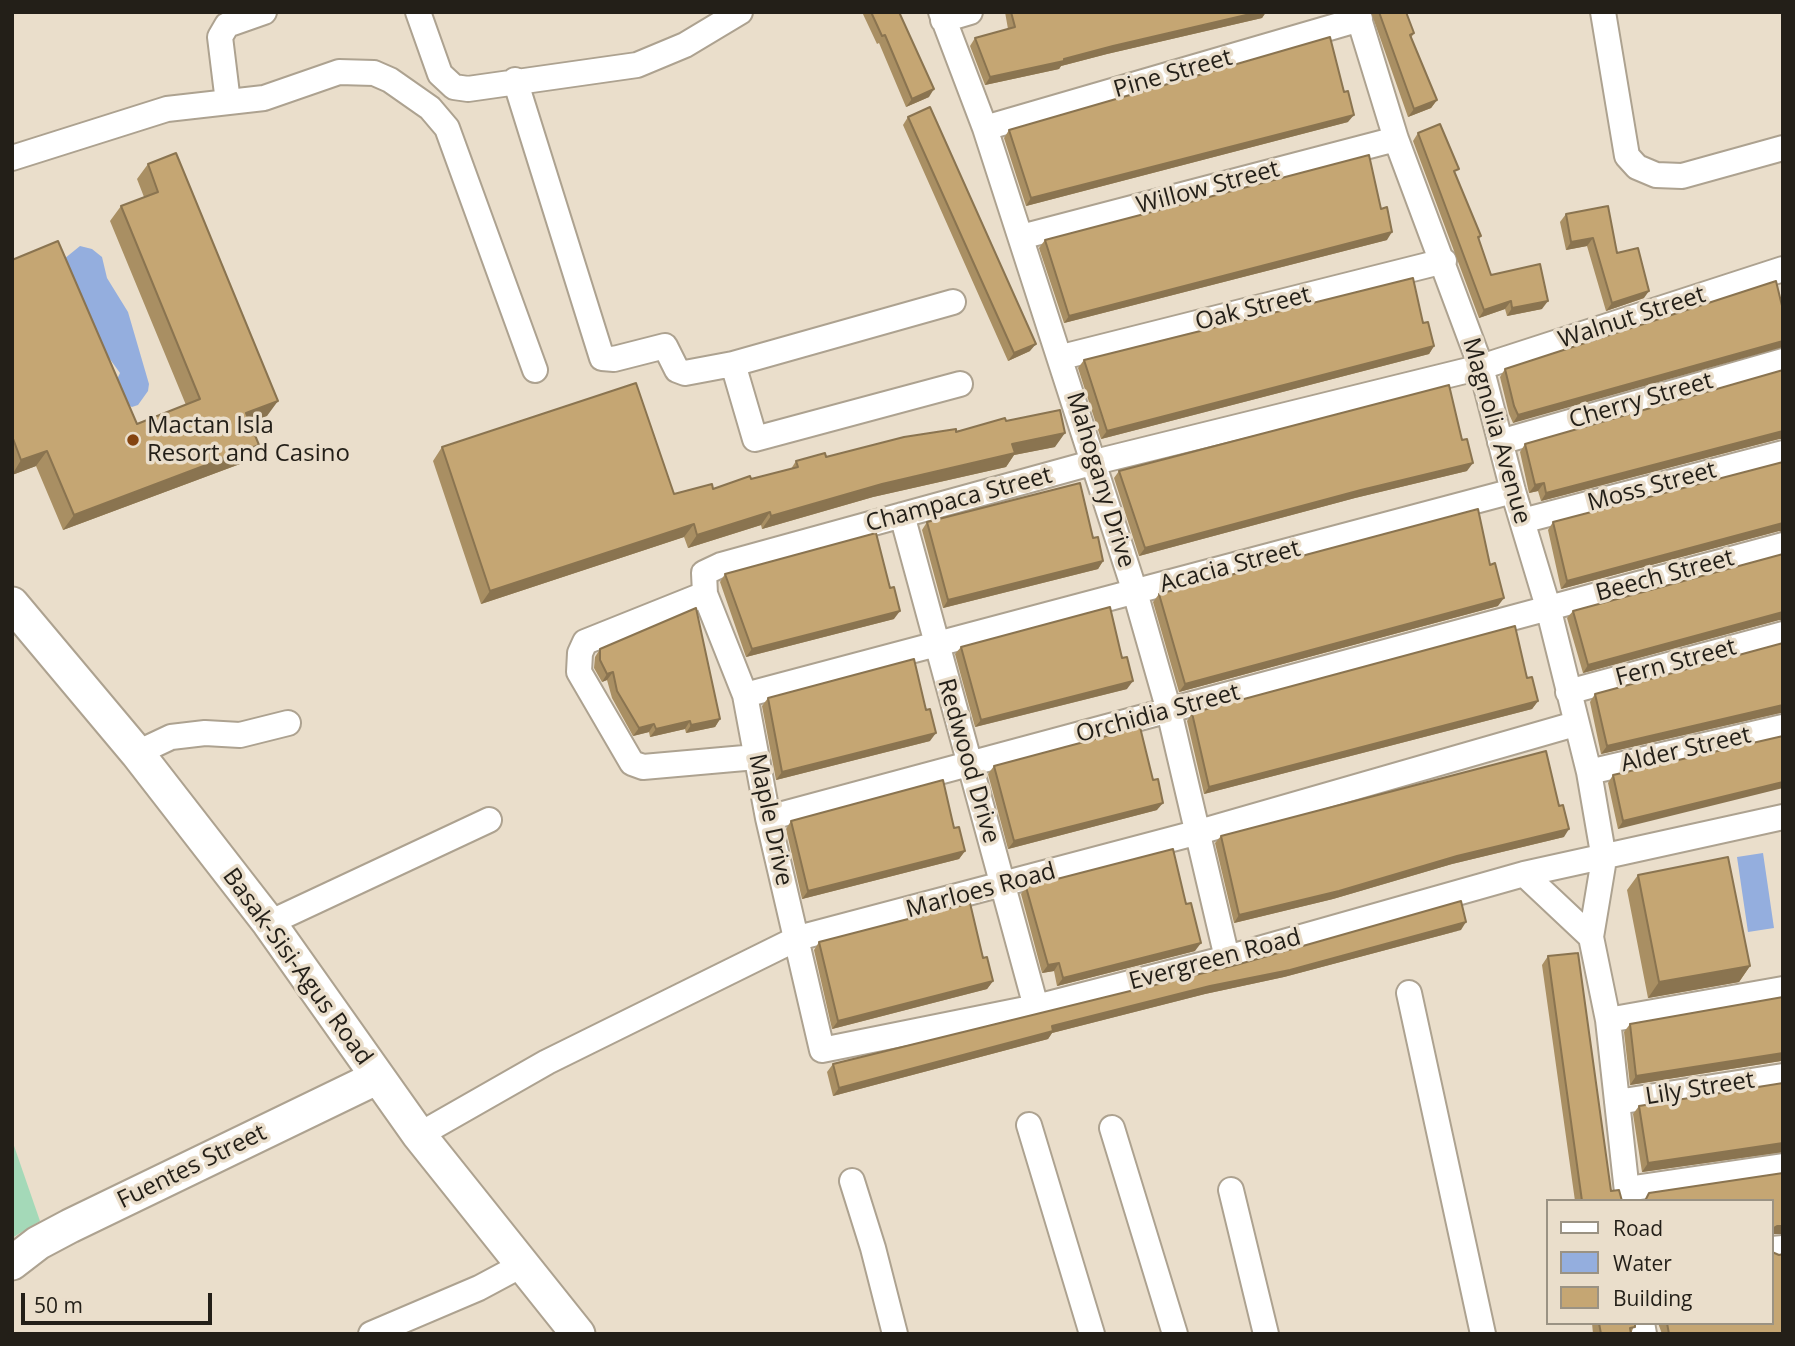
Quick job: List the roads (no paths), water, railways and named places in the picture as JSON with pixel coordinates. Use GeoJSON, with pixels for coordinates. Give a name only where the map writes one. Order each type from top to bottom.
{"type":"FeatureCollection","features":[{"type":"Feature","properties":{"kind":"street"},"geometry":{"type":"LineString","coordinates":[[228,102],[220,37],[227,25],[264,12]]}},
{"type":"Feature","properties":{"kind":"street"},"geometry":{"type":"LineString","coordinates":[[418,12],[440,75],[454,87],[468,89],[515,80],[637,65],[685,45],[740,12]]}},
{"type":"Feature","properties":{"kind":"street"},"geometry":{"type":"LineString","coordinates":[[942,16],[970,12]]}},
{"type":"Feature","properties":{"kind":"street"},"geometry":{"type":"LineString","coordinates":[[1603,12],[1627,156],[1637,167],[1657,175],[1682,176],[1783,148]]}},
{"type":"Feature","properties":{"kind":"street","name":"Mahogany Drive"},"geometry":{"type":"LineString","coordinates":[[942,16],[985,128],[1062,357],[1135,592],[1169,711],[1227,958]]}},
{"type":"Feature","properties":{"kind":"street","name":"Pine Street"},"geometry":{"type":"LineString","coordinates":[[985,128],[1359,16]]}},
{"type":"Feature","properties":{"kind":"street","name":"Magnolia Avenue"},"geometry":{"type":"LineString","coordinates":[[1359,16],[1396,139],[1444,261],[1481,367],[1513,491],[1548,607],[1589,772],[1604,859],[1591,937]]}},
{"type":"Feature","properties":{"kind":"street"},"geometry":{"type":"LineString","coordinates":[[12,158],[167,109],[264,98],[339,72],[374,73],[390,80],[430,108],[447,128],[535,370]]}},
{"type":"Feature","properties":{"kind":"street"},"geometry":{"type":"LineString","coordinates":[[515,80],[602,358],[614,359],[660,345],[668,349],[677,370],[681,372],[733,364],[953,302]]}},
{"type":"Feature","properties":{"kind":"street","name":"Willow Street"},"geometry":{"type":"LineString","coordinates":[[1021,237],[1396,139]]}},
{"type":"Feature","properties":{"kind":"street","name":"Oak Street"},"geometry":{"type":"LineString","coordinates":[[1062,357],[1444,261]]}},
{"type":"Feature","properties":{"kind":"street","name":"Walnut Street"},"geometry":{"type":"LineString","coordinates":[[1481,367],[1783,269]]}},
{"type":"Feature","properties":{"kind":"street","name":"Cherry Street"},"geometry":{"type":"LineString","coordinates":[[1500,442],[1783,361]]}},
{"type":"Feature","properties":{"kind":"street"},"geometry":{"type":"LineString","coordinates":[[733,364],[754,439],[960,384]]}},
{"type":"Feature","properties":{"kind":"street","name":"Champaca Street"},"geometry":{"type":"LineString","coordinates":[[705,594],[704,573],[721,565],[1095,462],[1481,367]]}},
{"type":"Feature","properties":{"kind":"street","name":"Moss Street"},"geometry":{"type":"LineString","coordinates":[[1522,521],[1783,453]]}},
{"type":"Feature","properties":{"kind":"street","name":"Acacia Street"},"geometry":{"type":"LineString","coordinates":[[745,695],[1513,491]]}},
{"type":"Feature","properties":{"kind":"street","name":"Redwood Drive"},"geometry":{"type":"LineString","coordinates":[[902,515],[1036,1007]]}},
{"type":"Feature","properties":{"kind":"street","name":"Beech Street"},"geometry":{"type":"LineString","coordinates":[[1548,607],[1783,545]]}},
{"type":"Feature","properties":{"kind":"street"},"geometry":{"type":"LineString","coordinates":[[705,594],[585,642],[580,653],[579,672],[632,763],[643,767],[756,757]]}},
{"type":"Feature","properties":{"kind":"street","name":"Maple Drive"},"geometry":{"type":"LineString","coordinates":[[705,594],[745,695],[768,818],[822,1050]]}},
{"type":"Feature","properties":{"kind":"street","name":"Basak-Sisi-Agus Road"},"geometry":{"type":"LineString","coordinates":[[12,604],[137,753],[269,923],[376,1079],[578,1334]]}},
{"type":"Feature","properties":{"kind":"street","name":"Orchidia Street"},"geometry":{"type":"LineString","coordinates":[[768,818],[1548,607]]}},
{"type":"Feature","properties":{"kind":"street","name":"Fern Street"},"geometry":{"type":"LineString","coordinates":[[1568,692],[1783,634]]}},
{"type":"Feature","properties":{"kind":"street"},"geometry":{"type":"LineString","coordinates":[[137,753],[171,737],[205,733],[240,735],[288,723]]}},
{"type":"Feature","properties":{"kind":"street","name":"Marloes Road"},"geometry":{"type":"LineString","coordinates":[[419,1135],[547,1062],[797,938],[1003,886],[1575,724]]}},
{"type":"Feature","properties":{"kind":"street","name":"Alder Street"},"geometry":{"type":"LineString","coordinates":[[1589,772],[1783,727]]}},
{"type":"Feature","properties":{"kind":"street","name":"Evergreen Road"},"geometry":{"type":"LineString","coordinates":[[822,1050],[1036,1007],[1227,958],[1524,874],[1604,859],[1783,817]]}},
{"type":"Feature","properties":{"kind":"street"},"geometry":{"type":"LineString","coordinates":[[269,923],[489,820]]}},
{"type":"Feature","properties":{"kind":"street"},"geometry":{"type":"LineString","coordinates":[[1524,874],[1591,937],[1608,1020],[1627,1195],[1783,1166]]}},
{"type":"Feature","properties":{"kind":"street"},"geometry":{"type":"LineString","coordinates":[[1608,1020],[1783,989]]}},
{"type":"Feature","properties":{"kind":"street"},"geometry":{"type":"LineString","coordinates":[[1409,993],[1483,1334]]}},
{"type":"Feature","properties":{"kind":"street","name":"Lily Street"},"geometry":{"type":"LineString","coordinates":[[1616,1102],[1783,1076]]}},
{"type":"Feature","properties":{"kind":"street","name":"Fuentes Street"},"geometry":{"type":"LineString","coordinates":[[12,1263],[37,1243],[376,1079]]}},
{"type":"Feature","properties":{"kind":"street"},"geometry":{"type":"LineString","coordinates":[[1030,1125],[1093,1334]]}},
{"type":"Feature","properties":{"kind":"street"},"geometry":{"type":"LineString","coordinates":[[1112,1128],[1175,1334]]}},
{"type":"Feature","properties":{"kind":"street"},"geometry":{"type":"LineString","coordinates":[[852,1181],[895,1334]]}},
{"type":"Feature","properties":{"kind":"street"},"geometry":{"type":"LineString","coordinates":[[1231,1189],[1266,1334]]}},
{"type":"Feature","properties":{"kind":"street"},"geometry":{"type":"LineString","coordinates":[[371,1334],[479,1288],[522,1265]]}},
{"type":"Feature","properties":{"kind":"water"},"geometry":{"type":"Polygon","coordinates":[[[80,246],[92,249],[102,257],[107,278],[128,312],[149,384],[148,391],[138,405],[132,407],[121,402],[115,384],[120,373],[104,351],[64,259],[80,246]]]}},
{"type":"Feature","properties":{"kind":"water"},"geometry":{"type":"Polygon","coordinates":[[[1763,853],[1774,928],[1748,932],[1737,857],[1763,853]]]}},
{"type":"Feature","properties":{"kind":"place","name":"Mactan Isla Resort and Casino"},"geometry":{"type":"Point","coordinates":[133,440]}}]}
